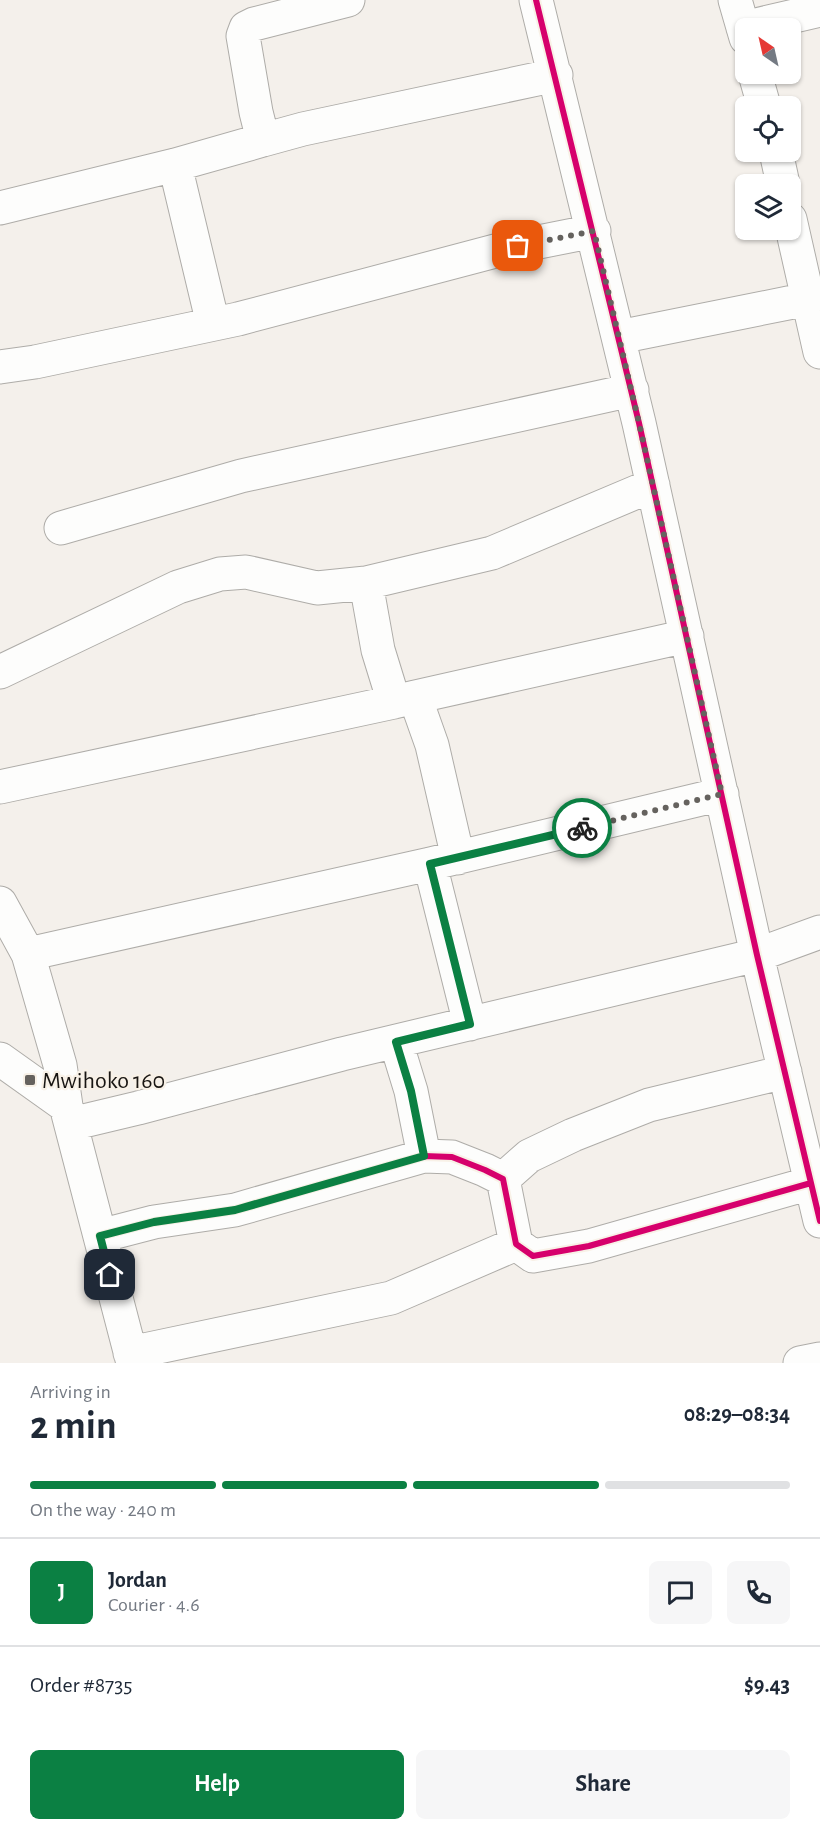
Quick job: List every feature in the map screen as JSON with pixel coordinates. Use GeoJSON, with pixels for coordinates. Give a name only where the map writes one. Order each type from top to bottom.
{"type":"FeatureCollection","features":[{"type":"Feature","properties":{"kind":"street"},"geometry":{"type":"LineString","coordinates":[[263,140],[243,36],[246,28],[348,0]]}},
{"type":"Feature","properties":{"kind":"street"},"geometry":{"type":"LineString","coordinates":[[536,0],[632,390],[757,955],[820,1221]]}},
{"type":"Feature","properties":{"kind":"street"},"geometry":{"type":"LineString","coordinates":[[767,18],[820,10]]}},
{"type":"Feature","properties":{"kind":"street"},"geometry":{"type":"LineString","coordinates":[[0,208],[175,165],[303,129],[556,75]]}},
{"type":"Feature","properties":{"kind":"street"},"geometry":{"type":"LineString","coordinates":[[175,165],[213,324]]}},
{"type":"Feature","properties":{"kind":"street"},"geometry":{"type":"LineString","coordinates":[[0,367],[213,324],[499,250],[594,231]]}},
{"type":"Feature","properties":{"kind":"street"},"geometry":{"type":"LineString","coordinates":[[795,240],[820,352]]}},
{"type":"Feature","properties":{"kind":"street"},"geometry":{"type":"LineString","coordinates":[[619,337],[808,299]]}},
{"type":"Feature","properties":{"kind":"street"},"geometry":{"type":"LineString","coordinates":[[61,528],[241,476],[632,390]]}},
{"type":"Feature","properties":{"kind":"street"},"geometry":{"type":"LineString","coordinates":[[0,672],[178,587],[220,574],[246,572],[317,588],[366,583],[492,553],[653,485]]}},
{"type":"Feature","properties":{"kind":"street"},"geometry":{"type":"LineString","coordinates":[[366,583],[378,650],[404,700],[432,745],[444,861],[470,1024]]}},
{"type":"Feature","properties":{"kind":"street"},"geometry":{"type":"LineString","coordinates":[[0,787],[5,788],[687,636]]}},
{"type":"Feature","properties":{"kind":"street"},"geometry":{"type":"LineString","coordinates":[[28,954],[444,861],[722,794]]}},
{"type":"Feature","properties":{"kind":"street"},"geometry":{"type":"LineString","coordinates":[[0,903],[28,954],[60,1065],[68,1115],[132,1358],[391,1298],[516,1244]]}},
{"type":"Feature","properties":{"kind":"street"},"geometry":{"type":"LineString","coordinates":[[68,1115],[396,1042],[757,955],[820,932]]}},
{"type":"Feature","properties":{"kind":"street"},"geometry":{"type":"LineString","coordinates":[[396,1042],[411,1091],[424,1156]]}},
{"type":"Feature","properties":{"kind":"street"},"geometry":{"type":"LineString","coordinates":[[0,1059],[68,1115]]}},
{"type":"Feature","properties":{"kind":"street"},"geometry":{"type":"LineString","coordinates":[[503,1179],[529,1156],[573,1135],[650,1105],[785,1072]]}},
{"type":"Feature","properties":{"kind":"street"},"geometry":{"type":"LineString","coordinates":[[100,1236],[154,1222],[235,1210],[424,1156],[452,1156],[503,1179]]}},
{"type":"Feature","properties":{"kind":"street"},"geometry":{"type":"LineString","coordinates":[[503,1179],[516,1244],[533,1256],[589,1246],[811,1183]]}},
{"type":"Feature","properties":{"kind":"street"},"geometry":{"type":"LineString","coordinates":[[800,1363],[820,1359]]}},
{"type":"Feature","properties":{"kind":"cycle path"},"geometry":{"type":"LineString","coordinates":[[536,0],[639,423],[757,955],[820,1221]]}},
{"type":"Feature","properties":{"kind":"cycle path"},"geometry":{"type":"LineString","coordinates":[[100,1236],[154,1222],[235,1210],[424,1156],[452,1157],[503,1179],[516,1244],[533,1256],[589,1246],[811,1183]]}},
{"type":"Feature","properties":{"kind":"way so far"},"geometry":{"type":"LineString","coordinates":[[518,246],[594,231],[722,794],[582,828]]}},
{"type":"Feature","properties":{"kind":"place","name":"Mwihoko 160"},"geometry":{"type":"Point","coordinates":[30,1080]}},
{"type":"Feature","properties":{"kind":"route"},"geometry":{"type":"LineString","coordinates":[[110,1275],[100,1236],[154,1222],[235,1210],[424,1156],[411,1091],[396,1042],[470,1024],[430,864],[582,828]]}}]}
